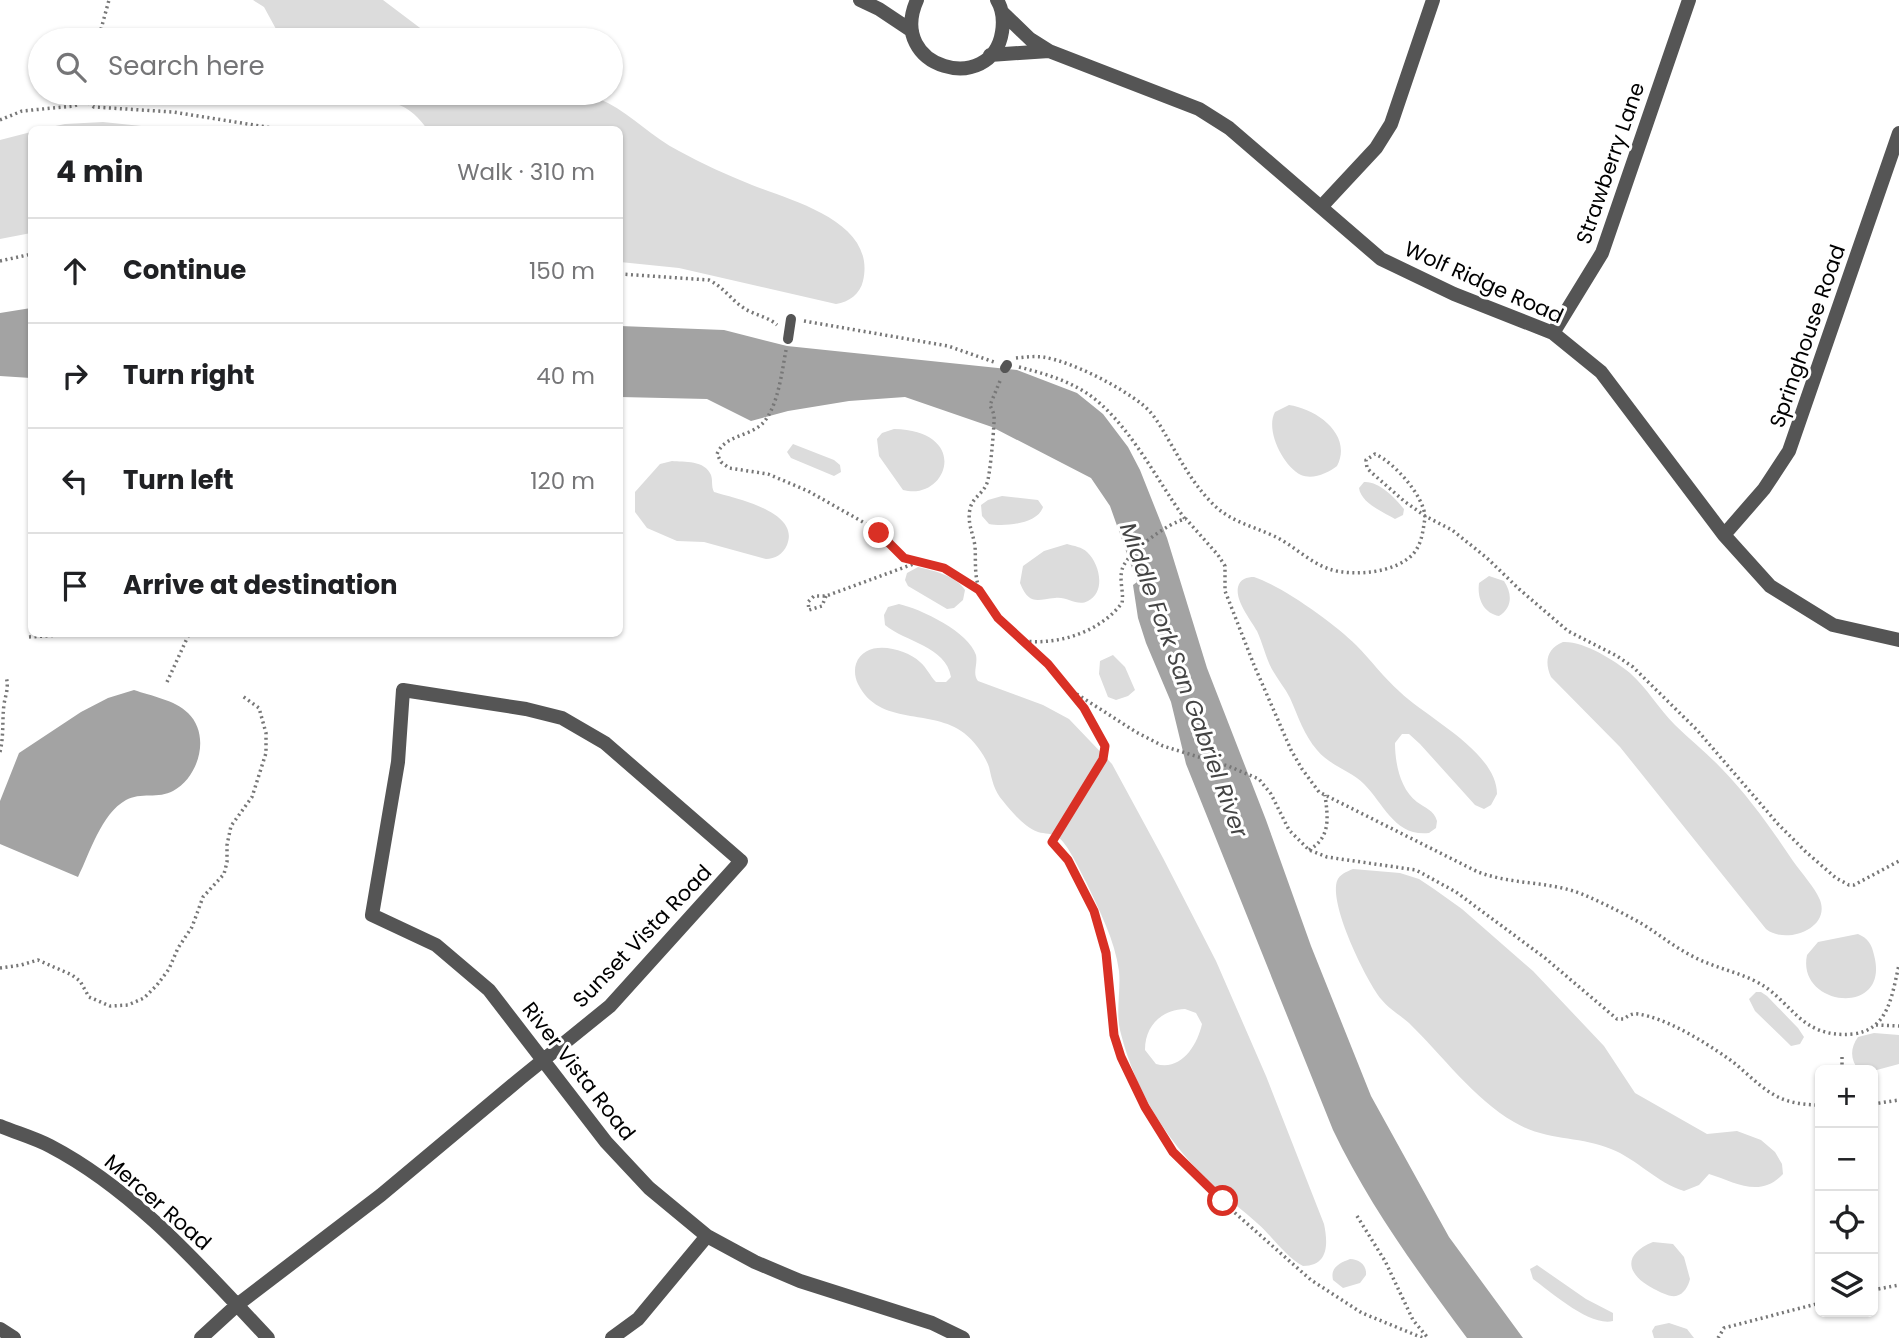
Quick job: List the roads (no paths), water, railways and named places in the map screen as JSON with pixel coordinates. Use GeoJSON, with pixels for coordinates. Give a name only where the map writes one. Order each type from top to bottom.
{"type":"FeatureCollection","features":[{"type":"Feature","properties":{"kind":"street"},"geometry":{"type":"LineString","coordinates":[[860,0],[912,31]]}},
{"type":"Feature","properties":{"kind":"street"},"geometry":{"type":"LineString","coordinates":[[912,31],[911,16],[917,0]]}},
{"type":"Feature","properties":{"kind":"street"},"geometry":{"type":"LineString","coordinates":[[1321,207],[1376,148],[1391,124],[1433,0]]}},
{"type":"Feature","properties":{"kind":"street","name":"Strawberry Lane"},"geometry":{"type":"LineString","coordinates":[[1553,333],[1602,253],[1689,0]]}},
{"type":"Feature","properties":{"kind":"street"},"geometry":{"type":"LineString","coordinates":[[999,6],[1030,39],[1049,51]]}},
{"type":"Feature","properties":{"kind":"street"},"geometry":{"type":"LineString","coordinates":[[990,55],[1001,37],[1003,21],[999,6]]}},
{"type":"Feature","properties":{"kind":"street","name":"Wolf Ridge Road"},"geometry":{"type":"LineString","coordinates":[[912,31],[916,45],[926,57],[938,65],[953,69],[969,68],[990,55],[1049,51],[1199,109],[1229,128],[1381,259],[1454,294],[1553,333],[1601,372],[1724,535],[1770,586],[1833,625],[1899,640]]}},
{"type":"Feature","properties":{"kind":"street","name":"Springhouse Road"},"geometry":{"type":"LineString","coordinates":[[1724,535],[1764,489],[1789,451],[1899,134]]}},
{"type":"Feature","properties":{"kind":"street","name":"River Vista Road"},"geometry":{"type":"LineString","coordinates":[[403,690],[398,762],[372,915],[436,945],[489,990],[606,1142],[649,1188],[707,1236],[755,1262],[800,1281],[932,1323],[963,1338]]}},
{"type":"Feature","properties":{"kind":"street","name":"Sunset Vista Road"},"geometry":{"type":"LineString","coordinates":[[201,1338],[237,1306],[381,1195],[610,1006],[741,861],[605,743],[562,718],[526,709],[403,690]]}},
{"type":"Feature","properties":{"kind":"street","name":"Mercer Road"},"geometry":{"type":"LineString","coordinates":[[0,1126],[48,1145],[88,1168],[147,1215],[191,1256],[268,1338]]}},
{"type":"Feature","properties":{"kind":"street"},"geometry":{"type":"LineString","coordinates":[[612,1338],[638,1319],[707,1236]]}},
{"type":"Feature","properties":{"kind":"street"},"geometry":{"type":"LineString","coordinates":[[926,1338],[932,1323]]}},
{"type":"Feature","properties":{"kind":"street"},"geometry":{"type":"LineString","coordinates":[[0,1329],[14,1338]]}},
{"type":"Feature","properties":{"kind":"lane"},"geometry":{"type":"LineString","coordinates":[[788,339],[791,319]]}},
{"type":"Feature","properties":{"kind":"water"},"geometry":{"type":"Polygon","coordinates":[[[28,308],[28,378],[0,376],[0,313],[28,308]]]}},
{"type":"Feature","properties":{"kind":"water","name":"Middle Fork San Gabriel River"},"geometry":{"type":"Polygon","coordinates":[[[623,326],[724,330],[787,346],[1017,370],[1077,393],[1103,414],[1128,447],[1140,470],[1167,538],[1207,668],[1311,946],[1371,1096],[1449,1237],[1523,1338],[1467,1338],[1378,1211],[1347,1158],[1333,1130],[1186,764],[1171,702],[1138,618],[1133,585],[1137,582],[1110,506],[1091,478],[992,427],[905,397],[849,401],[788,411],[751,421],[707,399],[623,397],[623,326]]]}},
{"type":"Feature","properties":{"kind":"water"},"geometry":{"type":"Polygon","coordinates":[[[134,690],[176,705],[195,722],[199,732],[199,755],[190,776],[173,791],[162,795],[137,796],[117,806],[103,824],[78,877],[0,844],[0,801],[19,753],[81,712],[108,698],[134,690]]]}}]}
